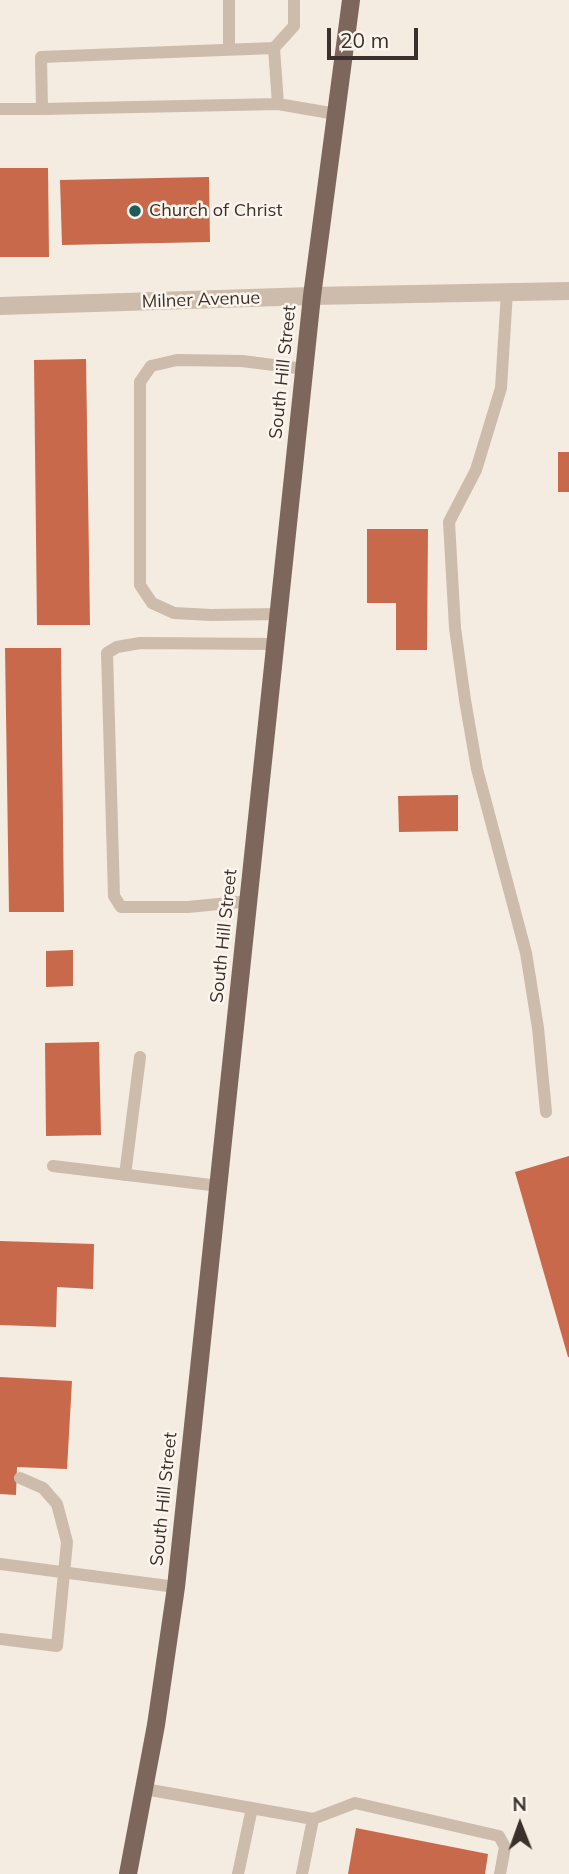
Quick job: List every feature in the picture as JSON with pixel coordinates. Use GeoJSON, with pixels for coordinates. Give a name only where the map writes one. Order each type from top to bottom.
{"type":"FeatureCollection","features":[{"type":"Feature","properties":{"kind":"main road","name":"South Hill Street"},"geometry":{"type":"LineString","coordinates":[[128,1874],[145,1789],[176,1587],[312,296],[351,0]]}},
{"type":"Feature","properties":{"kind":"street","name":"Milner Avenue"},"geometry":{"type":"LineString","coordinates":[[0,306],[569,291]]}},
{"type":"Feature","properties":{"kind":"lane"},"geometry":{"type":"LineString","coordinates":[[229,0],[229,49]]}},
{"type":"Feature","properties":{"kind":"lane"},"geometry":{"type":"LineString","coordinates":[[278,104],[274,48],[293,26],[294,0]]}},
{"type":"Feature","properties":{"kind":"lane"},"geometry":{"type":"LineString","coordinates":[[41,109],[41,57],[274,48]]}},
{"type":"Feature","properties":{"kind":"lane"},"geometry":{"type":"LineString","coordinates":[[0,108],[278,104],[336,114]]}},
{"type":"Feature","properties":{"kind":"lane"},"geometry":{"type":"LineString","coordinates":[[508,292],[501,388],[476,470],[449,522],[455,628],[465,701],[477,769],[526,953],[538,1028],[546,1112]]}},
{"type":"Feature","properties":{"kind":"lane"},"geometry":{"type":"LineString","coordinates":[[279,614],[211,615],[174,612],[152,603],[140,585],[140,382],[151,366],[177,360],[242,361],[304,369]]}},
{"type":"Feature","properties":{"kind":"lane"},"geometry":{"type":"LineString","coordinates":[[249,901],[188,907],[121,906],[114,896],[107,653],[117,646],[140,643],[276,644]]}},
{"type":"Feature","properties":{"kind":"lane"},"geometry":{"type":"LineString","coordinates":[[125,1175],[140,1057]]}},
{"type":"Feature","properties":{"kind":"lane"},"geometry":{"type":"LineString","coordinates":[[53,1166],[219,1186]]}},
{"type":"Feature","properties":{"kind":"lane"},"geometry":{"type":"LineString","coordinates":[[0,1639],[57,1646],[66,1542],[57,1504],[43,1488],[20,1478]]}},
{"type":"Feature","properties":{"kind":"lane"},"geometry":{"type":"LineString","coordinates":[[0,1564],[176,1587]]}},
{"type":"Feature","properties":{"kind":"lane"},"geometry":{"type":"LineString","coordinates":[[145,1789],[313,1819],[355,1803],[499,1836],[505,1847],[500,1874]]}},
{"type":"Feature","properties":{"kind":"lane"},"geometry":{"type":"LineString","coordinates":[[238,1874],[252,1808]]}},
{"type":"Feature","properties":{"kind":"lane"},"geometry":{"type":"LineString","coordinates":[[302,1874],[313,1819]]}},
{"type":"Feature","properties":{"kind":"building"},"geometry":{"type":"Polygon","coordinates":[[[0,168],[48,168],[49,257],[0,257],[0,168]]]}},
{"type":"Feature","properties":{"kind":"building","name":"Church of Christ"},"geometry":{"type":"Polygon","coordinates":[[[209,177],[210,242],[62,245],[60,180],[209,177]]]}},
{"type":"Feature","properties":{"kind":"building"},"geometry":{"type":"Polygon","coordinates":[[[86,359],[90,625],[37,625],[34,360],[86,359]]]}},
{"type":"Feature","properties":{"kind":"building"},"geometry":{"type":"Polygon","coordinates":[[[558,452],[569,452],[569,492],[558,492],[558,452]]]}},
{"type":"Feature","properties":{"kind":"building"},"geometry":{"type":"Polygon","coordinates":[[[367,529],[428,529],[427,650],[396,650],[396,603],[367,603],[367,529]]]}},
{"type":"Feature","properties":{"kind":"building"},"geometry":{"type":"Polygon","coordinates":[[[5,648],[61,648],[64,912],[9,912],[5,648]]]}},
{"type":"Feature","properties":{"kind":"building"},"geometry":{"type":"Polygon","coordinates":[[[458,795],[458,831],[399,832],[398,796],[458,795]]]}},
{"type":"Feature","properties":{"kind":"building"},"geometry":{"type":"Polygon","coordinates":[[[73,950],[73,986],[46,987],[46,951],[73,950]]]}},
{"type":"Feature","properties":{"kind":"building"},"geometry":{"type":"Polygon","coordinates":[[[99,1042],[101,1135],[46,1136],[45,1043],[99,1042]]]}},
{"type":"Feature","properties":{"kind":"building"},"geometry":{"type":"Polygon","coordinates":[[[569,1156],[569,1357],[568,1357],[515,1172],[569,1156]]]}},
{"type":"Feature","properties":{"kind":"building"},"geometry":{"type":"Polygon","coordinates":[[[0,1241],[94,1244],[93,1289],[57,1287],[56,1327],[0,1325],[0,1241]]]}},
{"type":"Feature","properties":{"kind":"building"},"geometry":{"type":"Polygon","coordinates":[[[0,1377],[72,1381],[67,1469],[17,1467],[16,1495],[0,1494],[0,1377]]]}},
{"type":"Feature","properties":{"kind":"building"},"geometry":{"type":"Polygon","coordinates":[[[356,1828],[488,1854],[485,1874],[348,1874],[356,1828]]]}},
{"type":"Feature","properties":{"kind":"place","name":"Church of Christ"},"geometry":{"type":"Point","coordinates":[135,211]}}]}
